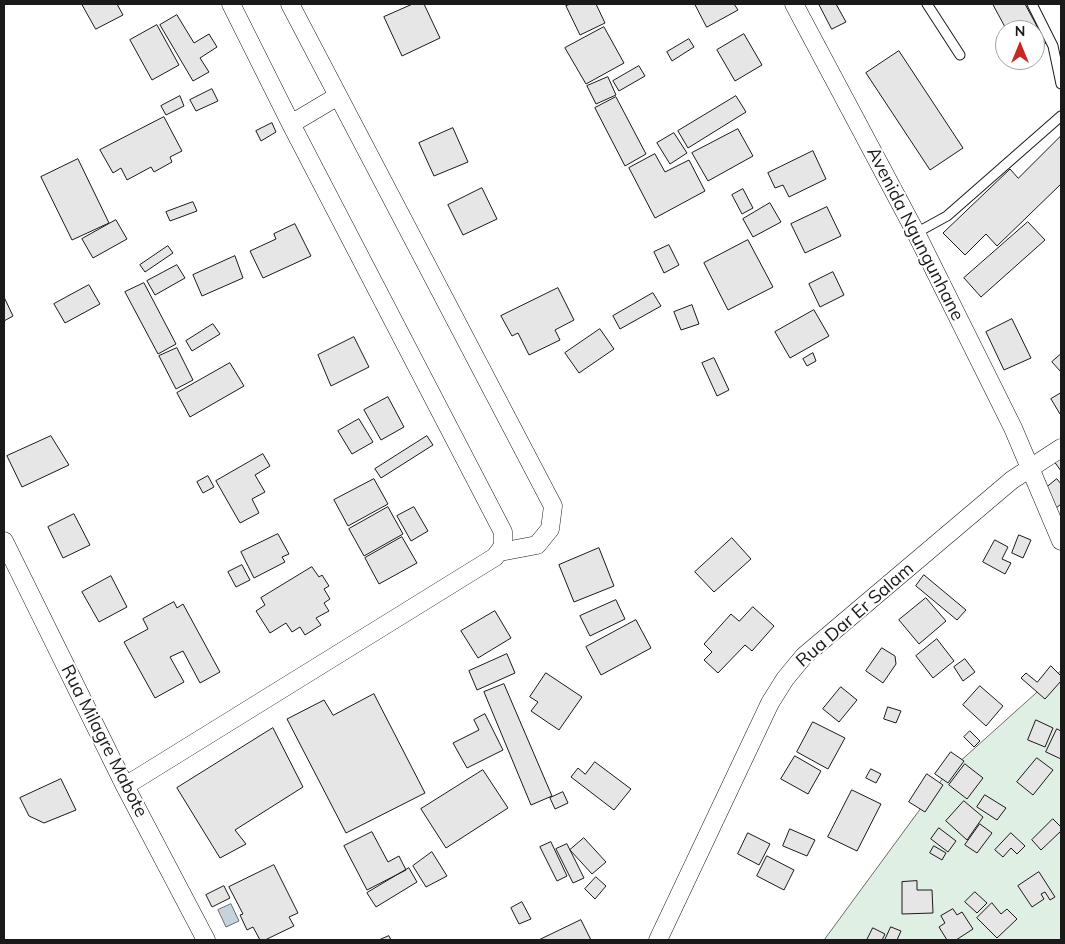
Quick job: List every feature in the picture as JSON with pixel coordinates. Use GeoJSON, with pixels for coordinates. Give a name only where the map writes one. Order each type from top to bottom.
{"type":"FeatureCollection","features":[{"type":"Feature","properties":{"kind":"street"},"geometry":{"type":"LineString","coordinates":[[126,786],[495,557],[503,546],[503,532],[291,124],[231,4]]}},
{"type":"Feature","properties":{"kind":"street"},"geometry":{"type":"LineString","coordinates":[[290,4],[553,506],[550,529],[537,545],[500,552]]}},
{"type":"Feature","properties":{"kind":"street","name":"Avenida Ngungunhane"},"geometry":{"type":"LineString","coordinates":[[794,4],[916,234],[1013,428],[1028,468],[1061,541]]}},
{"type":"Feature","properties":{"kind":"street"},"geometry":{"type":"LineString","coordinates":[[291,124],[338,96]]}},
{"type":"Feature","properties":{"kind":"street","name":"Rua Dar Er Salam"},"geometry":{"type":"LineString","coordinates":[[658,940],[770,703],[785,679],[804,656],[1012,480],[1061,448]]}},
{"type":"Feature","properties":{"kind":"street","name":"Rua Milagre Mabote"},"geometry":{"type":"LineString","coordinates":[[4,541],[126,786],[206,940]]}},
{"type":"Feature","properties":{"kind":"lane"},"geometry":{"type":"LineString","coordinates":[[927,4],[960,55]]}},
{"type":"Feature","properties":{"kind":"lane"},"geometry":{"type":"LineString","coordinates":[[1032,4],[1053,46],[1061,84]]}},
{"type":"Feature","properties":{"kind":"lane"},"geometry":{"type":"LineString","coordinates":[[916,234],[947,216],[1061,116]]}},
{"type":"Feature","properties":{"kind":"green space"},"geometry":{"type":"Polygon","coordinates":[[[1061,671],[1061,940],[824,940],[946,774],[1061,671]]]}},
{"type":"Feature","properties":{"kind":"shaded area"},"geometry":{"type":"Polygon","coordinates":[[[231,904],[239,921],[226,927],[218,910],[231,904]]]}},
{"type":"Feature","properties":{"kind":"building"},"geometry":{"type":"Polygon","coordinates":[[[82,4],[117,4],[123,15],[96,29],[82,4]]]}},
{"type":"Feature","properties":{"kind":"building"},"geometry":{"type":"Polygon","coordinates":[[[413,4],[424,4],[440,38],[402,56],[384,17],[413,4]]]}},
{"type":"Feature","properties":{"kind":"building"},"geometry":{"type":"Polygon","coordinates":[[[571,4],[596,4],[605,23],[580,35],[566,6],[571,4]]]}},
{"type":"Feature","properties":{"kind":"building"},"geometry":{"type":"Polygon","coordinates":[[[695,4],[734,4],[738,10],[707,27],[695,4]]]}},
{"type":"Feature","properties":{"kind":"building"},"geometry":{"type":"Polygon","coordinates":[[[819,4],[836,4],[846,22],[832,29],[819,4]]]}},
{"type":"Feature","properties":{"kind":"building"},"geometry":{"type":"Polygon","coordinates":[[[993,4],[1025,4],[1034,20],[1002,20],[993,4]]]}},
{"type":"Feature","properties":{"kind":"building"},"geometry":{"type":"Polygon","coordinates":[[[177,15],[194,43],[209,34],[217,47],[200,58],[209,72],[193,81],[160,25],[177,15]]]}},
{"type":"Feature","properties":{"kind":"building"},"geometry":{"type":"Polygon","coordinates":[[[157,25],[179,65],[152,80],[130,40],[157,25]]]}},
{"type":"Feature","properties":{"kind":"building"},"geometry":{"type":"Polygon","coordinates":[[[604,27],[624,63],[586,84],[565,48],[604,27]]]}},
{"type":"Feature","properties":{"kind":"building"},"geometry":{"type":"Polygon","coordinates":[[[744,34],[762,65],[735,81],[717,50],[744,34]]]}},
{"type":"Feature","properties":{"kind":"building"},"geometry":{"type":"Polygon","coordinates":[[[689,39],[694,47],[672,61],[667,52],[689,39]]]}},
{"type":"Feature","properties":{"kind":"building"},"geometry":{"type":"Polygon","coordinates":[[[899,51],[963,148],[930,170],[866,73],[899,51]]]}},
{"type":"Feature","properties":{"kind":"building"},"geometry":{"type":"Polygon","coordinates":[[[639,66],[645,76],[619,91],[613,81],[639,66]]]}},
{"type":"Feature","properties":{"kind":"building"},"geometry":{"type":"Polygon","coordinates":[[[608,77],[616,95],[596,104],[587,86],[608,77]]]}},
{"type":"Feature","properties":{"kind":"building"},"geometry":{"type":"Polygon","coordinates":[[[212,89],[218,101],[196,111],[190,100],[212,89]]]}},
{"type":"Feature","properties":{"kind":"building"},"geometry":{"type":"Polygon","coordinates":[[[180,96],[184,106],[166,115],[161,106],[180,96]]]}},
{"type":"Feature","properties":{"kind":"building"},"geometry":{"type":"Polygon","coordinates":[[[736,96],[746,112],[688,148],[678,131],[736,96]]]}},
{"type":"Feature","properties":{"kind":"building"},"geometry":{"type":"Polygon","coordinates":[[[616,97],[646,154],[625,166],[595,108],[616,97]]]}},
{"type":"Feature","properties":{"kind":"building"},"geometry":{"type":"Polygon","coordinates":[[[164,117],[182,151],[170,157],[172,162],[154,172],[151,167],[127,180],[121,168],[113,173],[100,150],[164,117]]]}},
{"type":"Feature","properties":{"kind":"building"},"geometry":{"type":"Polygon","coordinates":[[[272,123],[276,132],[261,141],[256,131],[272,123]]]}},
{"type":"Feature","properties":{"kind":"building"},"geometry":{"type":"Polygon","coordinates":[[[453,128],[468,162],[434,176],[419,143],[453,128]]]}},
{"type":"Feature","properties":{"kind":"building"},"geometry":{"type":"Polygon","coordinates":[[[738,129],[753,156],[708,181],[692,153],[738,129]]]}},
{"type":"Feature","properties":{"kind":"building"},"geometry":{"type":"Polygon","coordinates":[[[674,133],[687,153],[670,164],[657,143],[674,133]]]}},
{"type":"Feature","properties":{"kind":"building"},"geometry":{"type":"Polygon","coordinates":[[[1061,136],[1061,184],[997,246],[986,234],[965,255],[943,233],[1010,169],[1018,178],[1061,136]]]}},
{"type":"Feature","properties":{"kind":"building"},"geometry":{"type":"Polygon","coordinates":[[[813,151],[826,179],[789,197],[783,185],[775,188],[768,173],[813,151]]]}},
{"type":"Feature","properties":{"kind":"building"},"geometry":{"type":"Polygon","coordinates":[[[655,154],[665,172],[689,160],[705,191],[655,218],[629,168],[655,154]]]}},
{"type":"Feature","properties":{"kind":"building"},"geometry":{"type":"Polygon","coordinates":[[[78,159],[109,223],[72,240],[41,177],[78,159]]]}},
{"type":"Feature","properties":{"kind":"building"},"geometry":{"type":"Polygon","coordinates":[[[482,188],[497,219],[463,235],[448,205],[482,188]]]}},
{"type":"Feature","properties":{"kind":"building"},"geometry":{"type":"Polygon","coordinates":[[[743,189],[753,208],[742,214],[732,195],[743,189]]]}},
{"type":"Feature","properties":{"kind":"building"},"geometry":{"type":"Polygon","coordinates":[[[193,202],[197,211],[170,221],[166,212],[193,202]]]}},
{"type":"Feature","properties":{"kind":"building"},"geometry":{"type":"Polygon","coordinates":[[[770,203],[781,222],[753,237],[743,219],[770,203]]]}},
{"type":"Feature","properties":{"kind":"building"},"geometry":{"type":"Polygon","coordinates":[[[827,207],[841,236],[805,253],[791,224],[827,207]]]}},
{"type":"Feature","properties":{"kind":"building"},"geometry":{"type":"Polygon","coordinates":[[[116,220],[127,239],[93,258],[82,239],[116,220]]]}},
{"type":"Feature","properties":{"kind":"building"},"geometry":{"type":"Polygon","coordinates":[[[1028,222],[1045,240],[981,297],[964,278],[1028,222]]]}},
{"type":"Feature","properties":{"kind":"building"},"geometry":{"type":"Polygon","coordinates":[[[295,224],[311,256],[263,278],[250,251],[276,239],[274,234],[295,224]]]}},
{"type":"Feature","properties":{"kind":"building"},"geometry":{"type":"Polygon","coordinates":[[[748,240],[773,287],[728,310],[704,263],[748,240]]]}},
{"type":"Feature","properties":{"kind":"building"},"geometry":{"type":"Polygon","coordinates":[[[669,245],[679,265],[664,273],[654,252],[669,245]]]}},
{"type":"Feature","properties":{"kind":"building"},"geometry":{"type":"Polygon","coordinates":[[[168,246],[173,253],[145,272],[140,265],[168,246]]]}},
{"type":"Feature","properties":{"kind":"building"},"geometry":{"type":"Polygon","coordinates":[[[235,256],[243,278],[202,296],[193,275],[235,256]]]}},
{"type":"Feature","properties":{"kind":"building"},"geometry":{"type":"Polygon","coordinates":[[[177,265],[185,278],[155,295],[147,281],[177,265]]]}},
{"type":"Feature","properties":{"kind":"building"},"geometry":{"type":"Polygon","coordinates":[[[833,272],[844,295],[820,307],[809,284],[833,272]]]}},
{"type":"Feature","properties":{"kind":"building"},"geometry":{"type":"Polygon","coordinates":[[[144,283],[176,344],[158,354],[125,292],[144,283]]]}},
{"type":"Feature","properties":{"kind":"building"},"geometry":{"type":"Polygon","coordinates":[[[89,285],[100,304],[65,323],[54,304],[89,285]]]}},
{"type":"Feature","properties":{"kind":"building"},"geometry":{"type":"Polygon","coordinates":[[[558,288],[574,320],[555,330],[560,340],[529,355],[518,333],[512,336],[501,316],[558,288]]]}},
{"type":"Feature","properties":{"kind":"building"},"geometry":{"type":"Polygon","coordinates":[[[653,293],[661,306],[620,329],[613,316],[653,293]]]}},
{"type":"Feature","properties":{"kind":"building"},"geometry":{"type":"Polygon","coordinates":[[[4,297],[13,316],[4,321],[4,297]]]}},
{"type":"Feature","properties":{"kind":"building"},"geometry":{"type":"Polygon","coordinates":[[[692,305],[699,324],[681,330],[674,312],[692,305]]]}},
{"type":"Feature","properties":{"kind":"building"},"geometry":{"type":"Polygon","coordinates":[[[814,310],[829,336],[790,358],[775,332],[814,310]]]}},
{"type":"Feature","properties":{"kind":"building"},"geometry":{"type":"Polygon","coordinates":[[[1012,319],[1031,358],[1004,370],[986,332],[1012,319]]]}},
{"type":"Feature","properties":{"kind":"building"},"geometry":{"type":"Polygon","coordinates":[[[213,324],[220,334],[192,351],[186,341],[213,324]]]}},
{"type":"Feature","properties":{"kind":"building"},"geometry":{"type":"Polygon","coordinates":[[[600,329],[614,349],[579,373],[565,353],[600,329]]]}},
{"type":"Feature","properties":{"kind":"building"},"geometry":{"type":"Polygon","coordinates":[[[354,337],[369,367],[331,386],[318,355],[354,337]]]}},
{"type":"Feature","properties":{"kind":"building"},"geometry":{"type":"Polygon","coordinates":[[[177,348],[193,380],[176,389],[159,356],[177,348]]]}},
{"type":"Feature","properties":{"kind":"building"},"geometry":{"type":"Polygon","coordinates":[[[813,353],[816,361],[807,366],[803,359],[813,353]]]}},
{"type":"Feature","properties":{"kind":"building"},"geometry":{"type":"Polygon","coordinates":[[[1061,354],[1061,372],[1052,362],[1061,354]]]}},
{"type":"Feature","properties":{"kind":"building"},"geometry":{"type":"Polygon","coordinates":[[[714,358],[729,390],[717,396],[702,363],[714,358]]]}},
{"type":"Feature","properties":{"kind":"building"},"geometry":{"type":"Polygon","coordinates":[[[230,363],[244,386],[190,417],[177,393],[230,363]]]}},
{"type":"Feature","properties":{"kind":"building"},"geometry":{"type":"Polygon","coordinates":[[[1061,393],[1061,413],[1060,414],[1051,399],[1061,393]]]}},
{"type":"Feature","properties":{"kind":"building"},"geometry":{"type":"Polygon","coordinates":[[[388,397],[404,427],[381,440],[364,410],[388,397]]]}},
{"type":"Feature","properties":{"kind":"building"},"geometry":{"type":"Polygon","coordinates":[[[359,419],[373,442],[352,454],[338,431],[359,419]]]}},
{"type":"Feature","properties":{"kind":"building"},"geometry":{"type":"Polygon","coordinates":[[[51,436],[69,465],[22,487],[7,456],[51,436]]]}},
{"type":"Feature","properties":{"kind":"building"},"geometry":{"type":"Polygon","coordinates":[[[427,436],[433,445],[381,478],[375,469],[427,436]]]}},
{"type":"Feature","properties":{"kind":"building"},"geometry":{"type":"Polygon","coordinates":[[[1061,450],[1061,471],[1051,457],[1061,450]]]}},
{"type":"Feature","properties":{"kind":"building"},"geometry":{"type":"Polygon","coordinates":[[[263,454],[270,466],[255,475],[265,492],[252,499],[259,513],[240,523],[216,481],[263,454]]]}},
{"type":"Feature","properties":{"kind":"building"},"geometry":{"type":"Polygon","coordinates":[[[208,476],[214,487],[203,493],[197,482],[208,476]]]}},
{"type":"Feature","properties":{"kind":"building"},"geometry":{"type":"Polygon","coordinates":[[[374,479],[388,504],[348,526],[334,500],[374,479]]]}},
{"type":"Feature","properties":{"kind":"building"},"geometry":{"type":"Polygon","coordinates":[[[1057,479],[1061,484],[1061,504],[1055,509],[1041,492],[1057,479]]]}},
{"type":"Feature","properties":{"kind":"building"},"geometry":{"type":"Polygon","coordinates":[[[388,507],[403,534],[364,556],[349,529],[388,507]]]}},
{"type":"Feature","properties":{"kind":"building"},"geometry":{"type":"Polygon","coordinates":[[[414,507],[428,531],[411,541],[397,516],[414,507]]]}},
{"type":"Feature","properties":{"kind":"building"},"geometry":{"type":"Polygon","coordinates":[[[74,514],[90,545],[63,558],[48,527],[74,514]]]}},
{"type":"Feature","properties":{"kind":"building"},"geometry":{"type":"Polygon","coordinates":[[[278,534],[289,554],[282,557],[285,562],[254,578],[241,552],[278,534]]]}},
{"type":"Feature","properties":{"kind":"building"},"geometry":{"type":"Polygon","coordinates":[[[1019,535],[1031,540],[1023,558],[1012,553],[1019,535]]]}},
{"type":"Feature","properties":{"kind":"building"},"geometry":{"type":"Polygon","coordinates":[[[402,537],[417,563],[379,584],[365,558],[402,537]]]}},
{"type":"Feature","properties":{"kind":"building"},"geometry":{"type":"Polygon","coordinates":[[[732,538],[751,559],[714,592],[695,572],[732,538]]]}},
{"type":"Feature","properties":{"kind":"building"},"geometry":{"type":"Polygon","coordinates":[[[995,540],[1008,547],[1002,559],[1011,563],[1005,574],[983,562],[995,540]]]}},
{"type":"Feature","properties":{"kind":"building"},"geometry":{"type":"Polygon","coordinates":[[[599,548],[614,586],[574,602],[559,565],[599,548]]]}},
{"type":"Feature","properties":{"kind":"building"},"geometry":{"type":"Polygon","coordinates":[[[242,565],[250,580],[236,587],[228,572],[242,565]]]}},
{"type":"Feature","properties":{"kind":"building"},"geometry":{"type":"Polygon","coordinates":[[[312,567],[319,577],[322,575],[329,586],[324,589],[330,599],[324,603],[329,611],[316,618],[321,625],[305,635],[300,627],[292,632],[286,623],[270,633],[256,611],[265,605],[261,598],[312,567]]]}},
{"type":"Feature","properties":{"kind":"building"},"geometry":{"type":"Polygon","coordinates":[[[924,575],[966,610],[957,620],[916,586],[924,575]]]}},
{"type":"Feature","properties":{"kind":"building"},"geometry":{"type":"Polygon","coordinates":[[[111,576],[127,607],[99,622],[82,592],[111,576]]]}},
{"type":"Feature","properties":{"kind":"building"},"geometry":{"type":"Polygon","coordinates":[[[926,598],[946,621],[919,644],[899,620],[926,598]]]}},
{"type":"Feature","properties":{"kind":"building"},"geometry":{"type":"Polygon","coordinates":[[[616,600],[625,619],[590,636],[580,616],[616,600]]]}},
{"type":"Feature","properties":{"kind":"building"},"geometry":{"type":"Polygon","coordinates":[[[174,602],[177,608],[183,604],[220,672],[200,683],[183,651],[170,657],[184,682],[155,698],[124,642],[148,629],[143,619],[174,602]]]}},
{"type":"Feature","properties":{"kind":"building"},"geometry":{"type":"Polygon","coordinates":[[[753,607],[774,626],[752,651],[745,645],[718,673],[704,660],[712,652],[704,644],[731,614],[739,621],[753,607]]]}},
{"type":"Feature","properties":{"kind":"building"},"geometry":{"type":"Polygon","coordinates":[[[495,611],[511,638],[478,658],[461,631],[495,611]]]}},
{"type":"Feature","properties":{"kind":"building"},"geometry":{"type":"Polygon","coordinates":[[[636,620],[651,648],[601,675],[586,647],[636,620]]]}},
{"type":"Feature","properties":{"kind":"building"},"geometry":{"type":"Polygon","coordinates":[[[937,639],[954,661],[933,678],[916,656],[937,639]]]}},
{"type":"Feature","properties":{"kind":"building"},"geometry":{"type":"Polygon","coordinates":[[[882,648],[895,656],[896,664],[883,683],[866,671],[882,648]]]}},
{"type":"Feature","properties":{"kind":"building"},"geometry":{"type":"Polygon","coordinates":[[[507,654],[515,673],[477,690],[469,671],[507,654]]]}},
{"type":"Feature","properties":{"kind":"building"},"geometry":{"type":"Polygon","coordinates":[[[965,659],[975,672],[963,681],[954,667],[965,659]]]}},
{"type":"Feature","properties":{"kind":"building"},"geometry":{"type":"Polygon","coordinates":[[[1051,666],[1061,676],[1061,681],[1045,699],[1021,678],[1026,673],[1037,682],[1051,666]]]}},
{"type":"Feature","properties":{"kind":"building"},"geometry":{"type":"Polygon","coordinates":[[[546,673],[582,697],[559,730],[531,711],[538,702],[530,697],[546,673]]]}},
{"type":"Feature","properties":{"kind":"building"},"geometry":{"type":"Polygon","coordinates":[[[504,684],[552,796],[531,805],[484,692],[504,684]]]}},
{"type":"Feature","properties":{"kind":"building"},"geometry":{"type":"Polygon","coordinates":[[[980,686],[1003,706],[986,726],[963,705],[980,686]]]}},
{"type":"Feature","properties":{"kind":"building"},"geometry":{"type":"Polygon","coordinates":[[[841,687],[857,700],[839,722],[823,709],[841,687]]]}},
{"type":"Feature","properties":{"kind":"building"},"geometry":{"type":"Polygon","coordinates":[[[374,694],[425,793],[346,833],[287,719],[324,700],[333,715],[374,694]]]}},
{"type":"Feature","properties":{"kind":"building"},"geometry":{"type":"Polygon","coordinates":[[[888,707],[901,711],[896,723],[884,719],[888,707]]]}},
{"type":"Feature","properties":{"kind":"building"},"geometry":{"type":"Polygon","coordinates":[[[485,714],[503,750],[467,768],[453,743],[479,730],[474,720],[485,714]]]}},
{"type":"Feature","properties":{"kind":"building"},"geometry":{"type":"Polygon","coordinates":[[[1036,720],[1053,728],[1045,747],[1028,740],[1036,720]]]}},
{"type":"Feature","properties":{"kind":"building"},"geometry":{"type":"Polygon","coordinates":[[[813,722],[845,738],[828,769],[797,752],[813,722]]]}},
{"type":"Feature","properties":{"kind":"building"},"geometry":{"type":"Polygon","coordinates":[[[273,728],[303,787],[235,830],[246,844],[220,858],[177,788],[273,728]]]}},
{"type":"Feature","properties":{"kind":"building"},"geometry":{"type":"Polygon","coordinates":[[[1057,729],[1061,731],[1061,759],[1046,752],[1057,729]]]}},
{"type":"Feature","properties":{"kind":"building"},"geometry":{"type":"Polygon","coordinates":[[[970,731],[980,741],[974,747],[964,737],[970,731]]]}},
{"type":"Feature","properties":{"kind":"building"},"geometry":{"type":"Polygon","coordinates":[[[951,752],[964,761],[948,783],[935,774],[951,752]]]}},
{"type":"Feature","properties":{"kind":"building"},"geometry":{"type":"Polygon","coordinates":[[[795,756],[821,771],[808,794],[781,779],[795,756]]]}},
{"type":"Feature","properties":{"kind":"building"},"geometry":{"type":"Polygon","coordinates":[[[1037,758],[1053,770],[1033,795],[1017,782],[1037,758]]]}},
{"type":"Feature","properties":{"kind":"building"},"geometry":{"type":"Polygon","coordinates":[[[595,762],[631,789],[614,810],[571,777],[578,768],[585,774],[595,762]]]}},
{"type":"Feature","properties":{"kind":"building"},"geometry":{"type":"Polygon","coordinates":[[[965,764],[983,778],[967,799],[949,785],[965,764]]]}},
{"type":"Feature","properties":{"kind":"building"},"geometry":{"type":"Polygon","coordinates":[[[871,769],[881,774],[876,783],[866,778],[871,769]]]}},
{"type":"Feature","properties":{"kind":"building"},"geometry":{"type":"Polygon","coordinates":[[[483,770],[508,808],[446,848],[421,809],[483,770]]]}},
{"type":"Feature","properties":{"kind":"building"},"geometry":{"type":"Polygon","coordinates":[[[927,774],[943,785],[925,812],[909,802],[927,774]]]}},
{"type":"Feature","properties":{"kind":"building"},"geometry":{"type":"Polygon","coordinates":[[[61,779],[76,810],[44,823],[29,816],[20,798],[61,779]]]}},
{"type":"Feature","properties":{"kind":"building"},"geometry":{"type":"Polygon","coordinates":[[[852,790],[881,804],[857,851],[828,837],[852,790]]]}},
{"type":"Feature","properties":{"kind":"building"},"geometry":{"type":"Polygon","coordinates":[[[563,792],[568,803],[555,809],[550,798],[563,792]]]}},
{"type":"Feature","properties":{"kind":"building"},"geometry":{"type":"Polygon","coordinates":[[[985,795],[1006,808],[997,820],[977,807],[985,795]]]}},
{"type":"Feature","properties":{"kind":"building"},"geometry":{"type":"Polygon","coordinates":[[[964,801],[983,817],[967,840],[946,821],[964,801]]]}},
{"type":"Feature","properties":{"kind":"building"},"geometry":{"type":"Polygon","coordinates":[[[1053,819],[1061,827],[1061,831],[1041,850],[1032,840],[1053,819]]]}},
{"type":"Feature","properties":{"kind":"building"},"geometry":{"type":"Polygon","coordinates":[[[980,824],[992,833],[977,853],[965,845],[980,824]]]}},
{"type":"Feature","properties":{"kind":"building"},"geometry":{"type":"Polygon","coordinates":[[[939,828],[956,841],[948,852],[931,839],[939,828]]]}},
{"type":"Feature","properties":{"kind":"building"},"geometry":{"type":"Polygon","coordinates":[[[790,829],[815,840],[807,856],[783,846],[790,829]]]}},
{"type":"Feature","properties":{"kind":"building"},"geometry":{"type":"Polygon","coordinates":[[[372,832],[388,862],[399,856],[406,870],[367,890],[344,846],[372,832]]]}},
{"type":"Feature","properties":{"kind":"building"},"geometry":{"type":"Polygon","coordinates":[[[748,833],[770,844],[759,865],[738,854],[748,833]]]}},
{"type":"Feature","properties":{"kind":"building"},"geometry":{"type":"Polygon","coordinates":[[[1011,833],[1025,846],[1017,854],[1011,848],[1003,857],[995,850],[1011,833]]]}},
{"type":"Feature","properties":{"kind":"building"},"geometry":{"type":"Polygon","coordinates":[[[584,838],[606,862],[592,874],[570,850],[584,838]]]}},
{"type":"Feature","properties":{"kind":"building"},"geometry":{"type":"Polygon","coordinates":[[[551,842],[567,876],[557,881],[540,847],[551,842]]]}},
{"type":"Feature","properties":{"kind":"building"},"geometry":{"type":"Polygon","coordinates":[[[567,844],[584,878],[573,883],[556,849],[567,844]]]}},
{"type":"Feature","properties":{"kind":"building"},"geometry":{"type":"Polygon","coordinates":[[[934,846],[946,853],[942,860],[930,853],[934,846]]]}},
{"type":"Feature","properties":{"kind":"building"},"geometry":{"type":"Polygon","coordinates":[[[432,852],[447,876],[426,887],[413,866],[432,852]]]}},
{"type":"Feature","properties":{"kind":"building"},"geometry":{"type":"Polygon","coordinates":[[[767,856],[794,870],[784,890],[757,876],[767,856]]]}},
{"type":"Feature","properties":{"kind":"building"},"geometry":{"type":"Polygon","coordinates":[[[274,865],[298,913],[289,917],[294,926],[265,940],[260,940],[253,927],[247,930],[240,915],[243,914],[229,887],[274,865]]]}},
{"type":"Feature","properties":{"kind":"building"},"geometry":{"type":"Polygon","coordinates":[[[409,868],[417,882],[376,907],[367,893],[409,868]]]}},
{"type":"Feature","properties":{"kind":"building"},"geometry":{"type":"Polygon","coordinates":[[[1039,872],[1055,897],[1050,900],[1045,892],[1041,894],[1044,899],[1032,907],[1018,886],[1039,872]]]}},
{"type":"Feature","properties":{"kind":"building"},"geometry":{"type":"Polygon","coordinates":[[[596,877],[606,886],[595,899],[585,889],[596,877]]]}},
{"type":"Feature","properties":{"kind":"building"},"geometry":{"type":"Polygon","coordinates":[[[917,881],[917,890],[932,890],[933,913],[902,914],[902,882],[917,881]]]}},
{"type":"Feature","properties":{"kind":"building"},"geometry":{"type":"Polygon","coordinates":[[[224,886],[230,898],[212,907],[206,895],[224,886]]]}},
{"type":"Feature","properties":{"kind":"building"},"geometry":{"type":"Polygon","coordinates":[[[975,892],[987,903],[977,913],[965,902],[975,892]]]}},
{"type":"Feature","properties":{"kind":"building"},"geometry":{"type":"Polygon","coordinates":[[[522,902],[531,919],[519,924],[511,908],[522,902]]]}},
{"type":"Feature","properties":{"kind":"building"},"geometry":{"type":"Polygon","coordinates":[[[992,903],[1001,914],[1007,909],[1017,919],[997,938],[977,918],[992,903]]]}},
{"type":"Feature","properties":{"kind":"building"},"geometry":{"type":"Polygon","coordinates":[[[953,909],[957,915],[962,912],[973,929],[956,940],[947,940],[939,927],[945,923],[941,916],[953,909]]]}},
{"type":"Feature","properties":{"kind":"building"},"geometry":{"type":"Polygon","coordinates":[[[581,920],[591,940],[539,940],[581,920]]]}},
{"type":"Feature","properties":{"kind":"building"},"geometry":{"type":"Polygon","coordinates":[[[891,927],[901,931],[897,940],[885,940],[891,927]]]}},
{"type":"Feature","properties":{"kind":"building"},"geometry":{"type":"Polygon","coordinates":[[[873,928],[885,934],[882,940],[867,940],[873,928]]]}},
{"type":"Feature","properties":{"kind":"building"},"geometry":{"type":"Polygon","coordinates":[[[389,936],[391,940],[379,940],[389,936]]]}}]}
